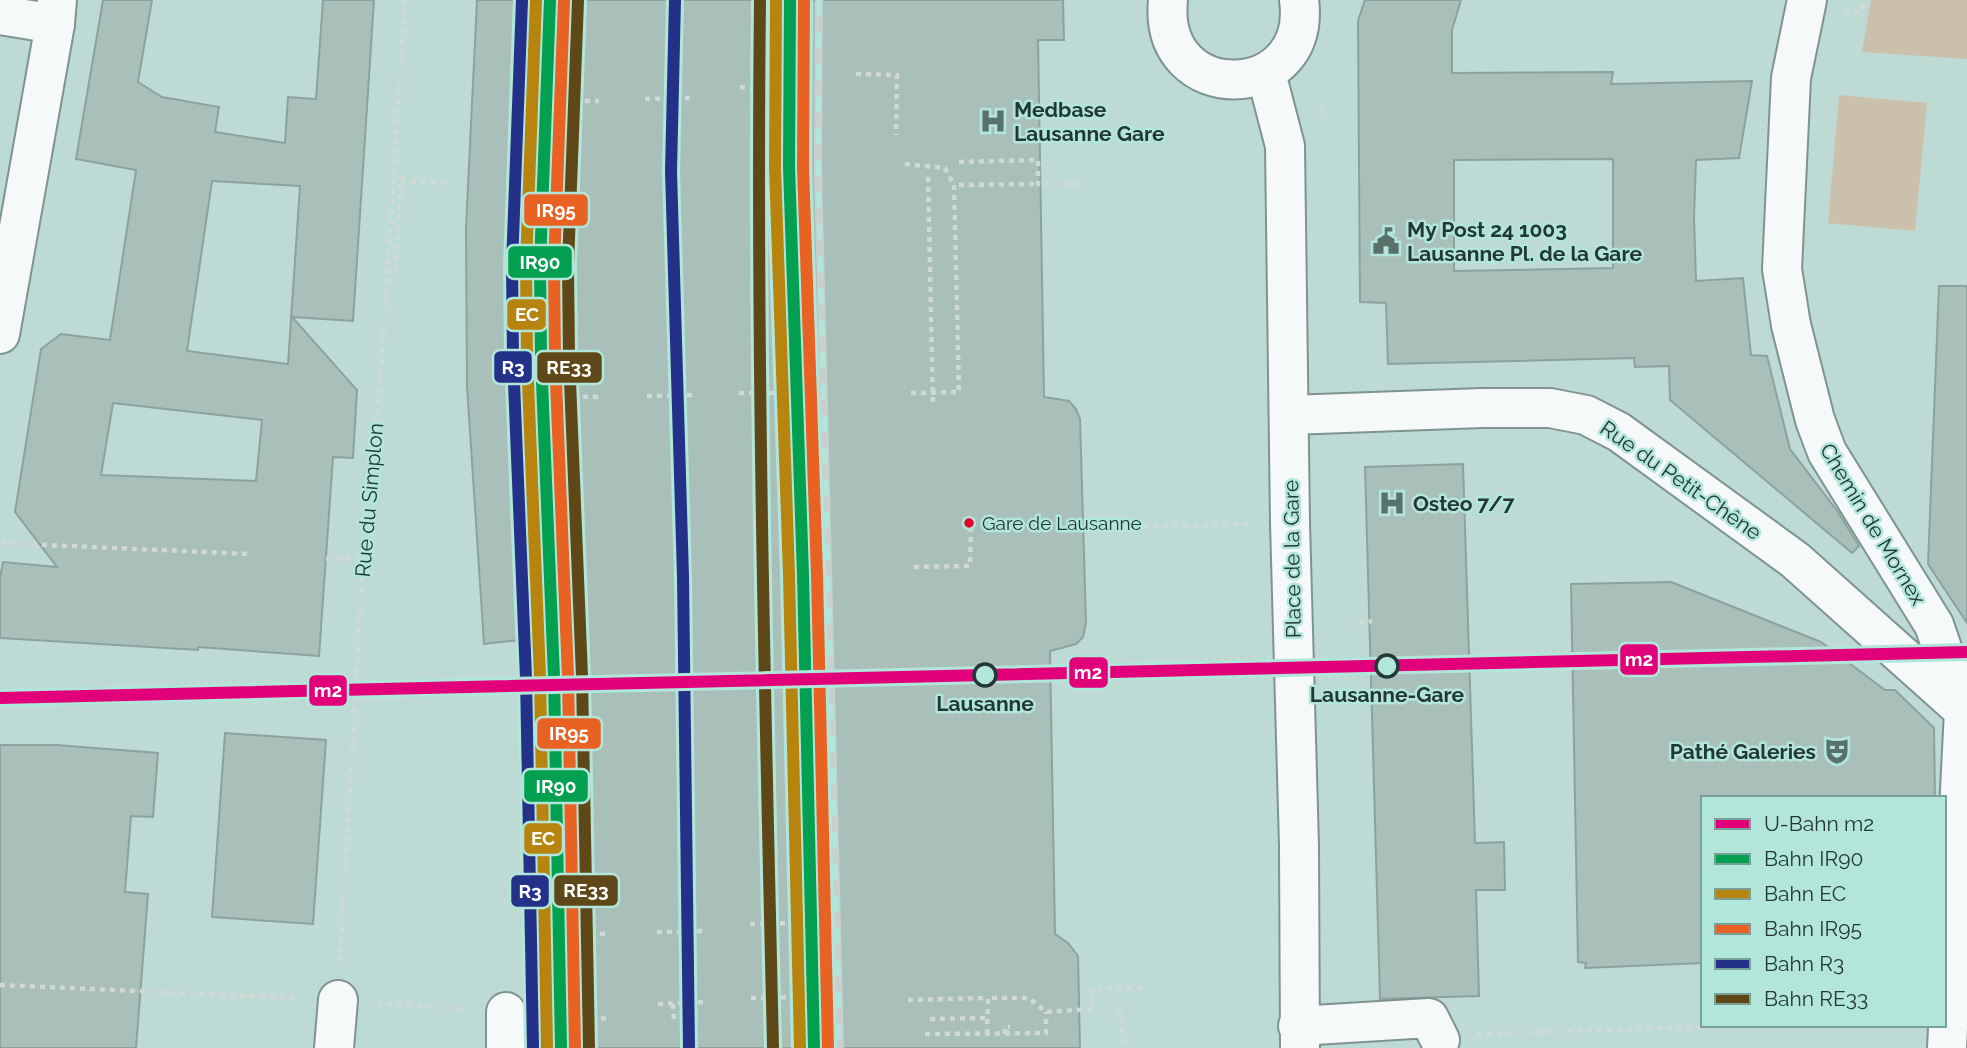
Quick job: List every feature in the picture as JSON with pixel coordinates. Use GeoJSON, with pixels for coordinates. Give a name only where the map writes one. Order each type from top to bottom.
{"type":"FeatureCollection","features":[{"type":"Feature","properties":{"kind":"street"},"geometry":{"type":"LineString","coordinates":[[1168,0],[1169,31],[1176,48],[1186,61],[1200,72],[1216,79],[1233,81],[1266,73],[1284,58],[1296,39],[1301,17],[1299,0]]}},
{"type":"Feature","properties":{"kind":"street","name":"Chemin de Mornex"},"geometry":{"type":"LineString","coordinates":[[1807,0],[1791,78],[1782,269],[1791,326],[1811,407],[1827,452],[1934,625],[1966,713]]}},
{"type":"Feature","properties":{"kind":"street"},"geometry":{"type":"LineString","coordinates":[[0,15],[56,12],[0,334]]}},
{"type":"Feature","properties":{"kind":"street","name":"Place de la Gare"},"geometry":{"type":"LineString","coordinates":[[1266,73],[1285,146],[1299,846],[1299,1037]]}},
{"type":"Feature","properties":{"kind":"street","name":"Rue du Petit-Chêne"},"geometry":{"type":"LineString","coordinates":[[1290,415],[1550,408],[1586,415],[1619,432],[1795,560],[1966,713]]}},
{"type":"Feature","properties":{"kind":"street"},"geometry":{"type":"LineString","coordinates":[[1947,1048],[1966,713]]}},
{"type":"Feature","properties":{"kind":"street"},"geometry":{"type":"LineString","coordinates":[[334,1048],[338,1000]]}},
{"type":"Feature","properties":{"kind":"street"},"geometry":{"type":"LineString","coordinates":[[1299,1037],[1429,1017],[1456,1037]]}},
{"type":"Feature","properties":{"kind":"path","name":"Rue du Simplon"},"geometry":{"type":"LineString","coordinates":[[338,1000],[363,559],[382,358],[405,0]]}},
{"type":"Feature","properties":{"kind":"path"},"geometry":{"type":"LineString","coordinates":[[856,74],[897,75],[896,135]]}},
{"type":"Feature","properties":{"kind":"path"},"geometry":{"type":"LineString","coordinates":[[740,87],[779,88]]}},
{"type":"Feature","properties":{"kind":"path"},"geometry":{"type":"LineString","coordinates":[[645,99],[691,98]]}},
{"type":"Feature","properties":{"kind":"path"},"geometry":{"type":"LineString","coordinates":[[555,101],[599,101]]}},
{"type":"Feature","properties":{"kind":"path"},"geometry":{"type":"LineString","coordinates":[[959,162],[1038,160],[1038,184]]}},
{"type":"Feature","properties":{"kind":"path"},"geometry":{"type":"LineString","coordinates":[[905,164],[945,168],[954,185],[959,392],[911,393]]}},
{"type":"Feature","properties":{"kind":"path"},"geometry":{"type":"LineString","coordinates":[[393,176],[445,183]]}},
{"type":"Feature","properties":{"kind":"path"},"geometry":{"type":"LineString","coordinates":[[387,271],[394,272],[401,177]]}},
{"type":"Feature","properties":{"kind":"path"},"geometry":{"type":"LineString","coordinates":[[929,177],[933,406]]}},
{"type":"Feature","properties":{"kind":"path"},"geometry":{"type":"LineString","coordinates":[[954,185],[1081,184]]}},
{"type":"Feature","properties":{"kind":"path"},"geometry":{"type":"LineString","coordinates":[[739,393],[785,393]]}},
{"type":"Feature","properties":{"kind":"path"},"geometry":{"type":"LineString","coordinates":[[647,396],[694,395]]}},
{"type":"Feature","properties":{"kind":"path"},"geometry":{"type":"LineString","coordinates":[[553,396],[600,397]]}},
{"type":"Feature","properties":{"kind":"path"},"geometry":{"type":"LineString","coordinates":[[1083,528],[1262,523]]}},
{"type":"Feature","properties":{"kind":"path"},"geometry":{"type":"LineString","coordinates":[[914,567],[970,566],[971,529]]}},
{"type":"Feature","properties":{"kind":"path"},"geometry":{"type":"LineString","coordinates":[[2,543],[250,554]]}},
{"type":"Feature","properties":{"kind":"path"},"geometry":{"type":"LineString","coordinates":[[326,559],[363,559]]}},
{"type":"Feature","properties":{"kind":"path"},"geometry":{"type":"LineString","coordinates":[[1349,625],[1372,621]]}},
{"type":"Feature","properties":{"kind":"path"},"geometry":{"type":"LineString","coordinates":[[1350,691],[1374,694]]}},
{"type":"Feature","properties":{"kind":"path"},"geometry":{"type":"LineString","coordinates":[[750,924],[800,923]]}},
{"type":"Feature","properties":{"kind":"path"},"geometry":{"type":"LineString","coordinates":[[657,932],[705,931]]}},
{"type":"Feature","properties":{"kind":"path"},"geometry":{"type":"LineString","coordinates":[[570,933],[610,934]]}},
{"type":"Feature","properties":{"kind":"path"},"geometry":{"type":"LineString","coordinates":[[0,985],[338,1000],[506,1030]]}},
{"type":"Feature","properties":{"kind":"path"},"geometry":{"type":"LineString","coordinates":[[1118,988],[1123,1048]]}},
{"type":"Feature","properties":{"kind":"path"},"geometry":{"type":"LineString","coordinates":[[908,1000],[1029,998],[1046,1012],[1092,1009],[1092,989],[1145,988]]}},
{"type":"Feature","properties":{"kind":"path"},"geometry":{"type":"LineString","coordinates":[[751,998],[802,997]]}},
{"type":"Feature","properties":{"kind":"path"},"geometry":{"type":"LineString","coordinates":[[773,998],[773,1017]]}},
{"type":"Feature","properties":{"kind":"path"},"geometry":{"type":"LineString","coordinates":[[987,1034],[988,998]]}},
{"type":"Feature","properties":{"kind":"path"},"geometry":{"type":"LineString","coordinates":[[658,1004],[706,1002]]}},
{"type":"Feature","properties":{"kind":"path"},"geometry":{"type":"LineString","coordinates":[[673,1004],[674,1021]]}},
{"type":"Feature","properties":{"kind":"path"},"geometry":{"type":"LineString","coordinates":[[925,1034],[1046,1033],[1046,1012]]}},
{"type":"Feature","properties":{"kind":"path"},"geometry":{"type":"LineString","coordinates":[[572,1020],[611,1018]]}},
{"type":"Feature","properties":{"kind":"path"},"geometry":{"type":"LineString","coordinates":[[930,1019],[987,1018]]}},
{"type":"Feature","properties":{"kind":"path"},"geometry":{"type":"LineString","coordinates":[[586,1019],[586,1037]]}},
{"type":"Feature","properties":{"kind":"path"},"geometry":{"type":"LineString","coordinates":[[1005,1034],[1005,1027],[1010,1027]]}},
{"type":"Feature","properties":{"kind":"path"},"geometry":{"type":"LineString","coordinates":[[1456,1037],[1714,1027]]}},
{"type":"Feature","properties":{"kind":"shaded area"},"geometry":{"type":"Polygon","coordinates":[[[1871,0],[1967,0],[1967,59],[1862,52],[1871,0]]]}},
{"type":"Feature","properties":{"kind":"shaded area"},"geometry":{"type":"Polygon","coordinates":[[[1839,95],[1927,103],[1915,231],[1828,223],[1839,95]]]}},
{"type":"Feature","properties":{"kind":"building"},"geometry":{"type":"Polygon","coordinates":[[[103,0],[152,0],[138,82],[162,97],[219,107],[215,132],[285,143],[288,97],[316,99],[323,0],[374,0],[353,321],[292,317],[357,390],[353,458],[333,457],[319,656],[198,647],[198,650],[0,638],[0,578],[3,562],[57,567],[15,512],[41,349],[61,334],[110,340],[136,170],[76,159],[103,0]],[[212,181],[187,351],[288,364],[300,186],[212,181]],[[113,403],[101,475],[256,481],[262,420],[113,403]]]}},
{"type":"Feature","properties":{"kind":"building"},"geometry":{"type":"Polygon","coordinates":[[[477,0],[1063,0],[1064,40],[1038,40],[1044,397],[1069,401],[1080,419],[1086,623],[1083,637],[1076,644],[1050,651],[1055,934],[1068,943],[1078,956],[1080,1048],[548,1048],[538,638],[484,644],[467,386],[466,228],[477,0]]]}},
{"type":"Feature","properties":{"kind":"building"},"geometry":{"type":"Polygon","coordinates":[[[1365,0],[1461,0],[1452,30],[1452,73],[1613,72],[1611,84],[1752,81],[1739,158],[1696,160],[1696,281],[1743,278],[1751,355],[1767,356],[1790,449],[1838,512],[1859,546],[1852,553],[1670,400],[1669,366],[1635,367],[1634,358],[1388,364],[1386,303],[1360,302],[1358,21],[1365,0]],[[1613,159],[1454,160],[1454,271],[1613,268],[1613,159]]]}},
{"type":"Feature","properties":{"kind":"building"},"geometry":{"type":"Polygon","coordinates":[[[1939,286],[1967,286],[1967,623],[1928,564],[1939,286]]]}},
{"type":"Feature","properties":{"kind":"building"},"geometry":{"type":"Polygon","coordinates":[[[1463,464],[1475,843],[1504,842],[1505,890],[1476,890],[1479,996],[1380,999],[1365,467],[1463,464]]]}},
{"type":"Feature","properties":{"kind":"building"},"geometry":{"type":"Polygon","coordinates":[[[1671,582],[1821,642],[1885,690],[1895,690],[1934,728],[1935,796],[1701,796],[1701,963],[1585,968],[1586,963],[1578,962],[1571,584],[1671,582]]]}},
{"type":"Feature","properties":{"kind":"building"},"geometry":{"type":"Polygon","coordinates":[[[225,733],[326,740],[313,924],[212,917],[225,733]]]}},
{"type":"Feature","properties":{"kind":"building"},"geometry":{"type":"Polygon","coordinates":[[[0,745],[56,745],[158,753],[153,817],[131,816],[125,892],[148,894],[136,1048],[0,1048],[0,745]]]}},
{"type":"Feature","properties":{"kind":"railway"},"geometry":{"type":"LineString","coordinates":[[819,0],[818,168],[840,1048]]}},
{"type":"Feature","properties":{"kind":"metro line","name":"m2"},"geometry":{"type":"LineString","coordinates":[[0,698],[1967,652]]}},
{"type":"Feature","properties":{"kind":"rail line","name":"R3"},"geometry":{"type":"LineString","coordinates":[[522,0],[512,265],[513,358],[526,678],[533,1048]]}},
{"type":"Feature","properties":{"kind":"rail line","name":"EC"},"geometry":{"type":"LineString","coordinates":[[536,0],[526,265],[527,358],[540,677],[547,1048]]}},
{"type":"Feature","properties":{"kind":"rail line","name":"IR90"},"geometry":{"type":"LineString","coordinates":[[550,0],[540,265],[541,357],[554,677],[561,1048]]}},
{"type":"Feature","properties":{"kind":"rail line","name":"R3"},"geometry":{"type":"LineString","coordinates":[[675,0],[671,171],[683,577],[689,1048]]}},
{"type":"Feature","properties":{"kind":"rail line","name":"RE33"},"geometry":{"type":"LineString","coordinates":[[760,0],[760,393],[773,1047]]}},
{"type":"Feature","properties":{"kind":"rail line","name":"EC"},"geometry":{"type":"LineString","coordinates":[[776,0],[775,167],[789,575],[800,1048]]}},
{"type":"Feature","properties":{"kind":"rail line","name":"IR90"},"geometry":{"type":"LineString","coordinates":[[790,0],[789,167],[803,575],[814,1048]]}},
{"type":"Feature","properties":{"kind":"rail line","name":"IR95"},"geometry":{"type":"LineString","coordinates":[[804,0],[803,167],[817,575],[828,1048]]}},
{"type":"Feature","properties":{"kind":"rail line","name":"IR95"},"geometry":{"type":"LineString","coordinates":[[564,1],[554,265],[555,357],[568,677],[575,1048]]}},
{"type":"Feature","properties":{"kind":"rail line","name":"RE33"},"geometry":{"type":"LineString","coordinates":[[578,1],[568,265],[582,676],[589,1047]]}},
{"type":"Feature","properties":{"kind":"place","name":"Medbase Lausanne Gare"},"geometry":{"type":"Point","coordinates":[993,121]}},
{"type":"Feature","properties":{"kind":"place","name":"My Post 24 1003 Lausanne Pl. de la Gare"},"geometry":{"type":"Point","coordinates":[1386,241]}},
{"type":"Feature","properties":{"kind":"place","name":"Osteo 7/7"},"geometry":{"type":"Point","coordinates":[1392,503]}},
{"type":"Feature","properties":{"kind":"place","name":"Gare de Lausanne"},"geometry":{"type":"Point","coordinates":[969,523]}},
{"type":"Feature","properties":{"kind":"place","name":"Lausanne-Gare"},"geometry":{"type":"Point","coordinates":[1387,666]}},
{"type":"Feature","properties":{"kind":"place","name":"Lausanne"},"geometry":{"type":"Point","coordinates":[985,675]}},
{"type":"Feature","properties":{"kind":"place","name":"Pathé Galeries"},"geometry":{"type":"Point","coordinates":[1837,751]}}]}
